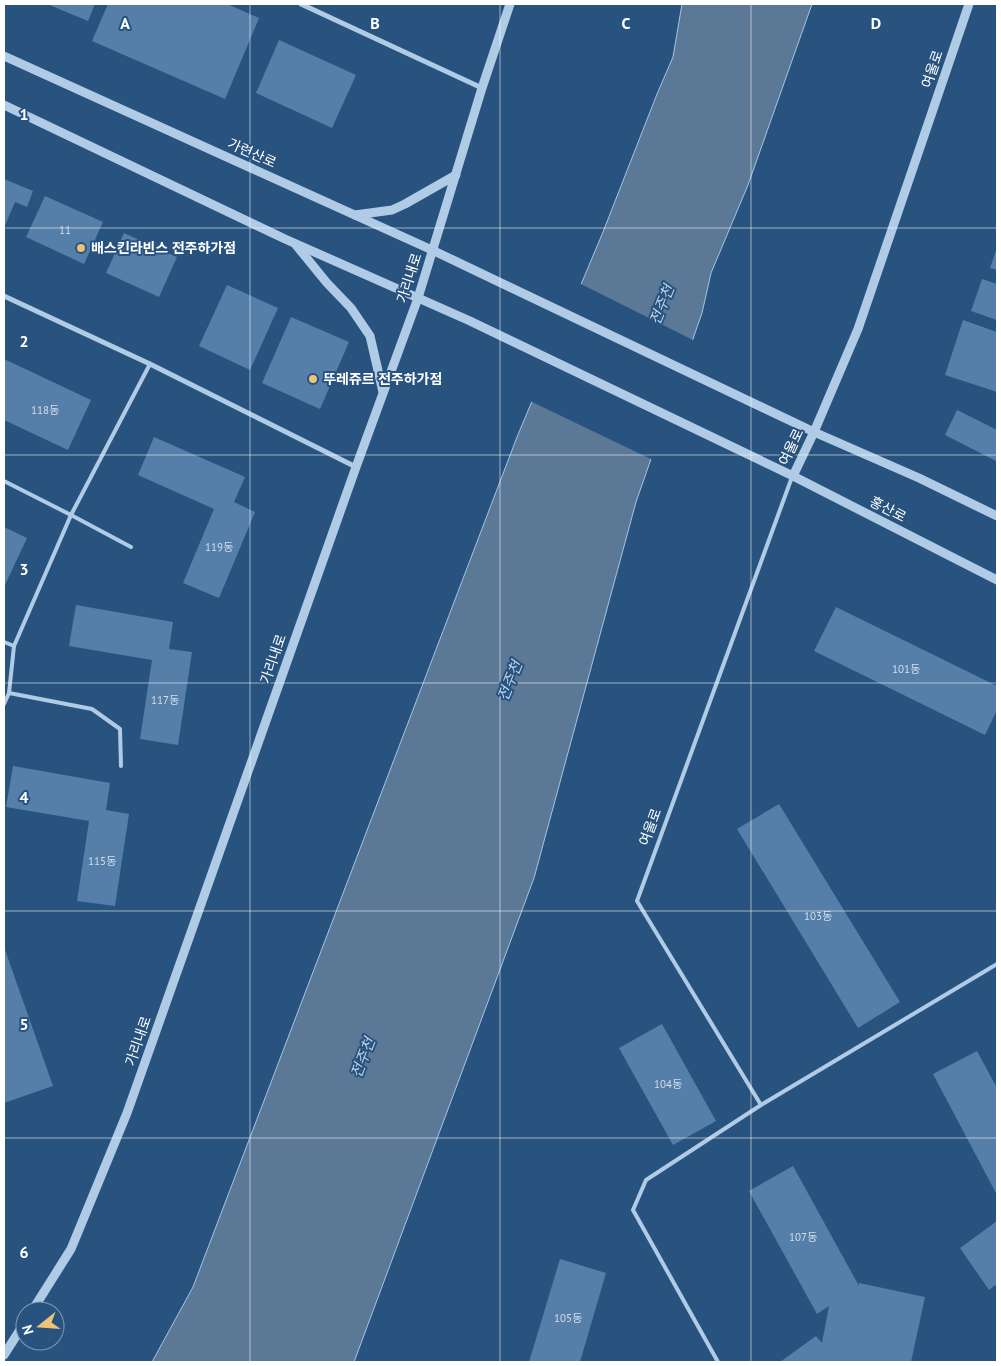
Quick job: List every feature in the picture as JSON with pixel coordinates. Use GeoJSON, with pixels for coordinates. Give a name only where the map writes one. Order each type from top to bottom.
{"type":"FeatureCollection","features":[{"type":"Feature","properties":{"kind":"street"},"geometry":{"type":"LineString","coordinates":[[300,4],[482,88]]}},
{"type":"Feature","properties":{"kind":"street","name":"가리내로"},"geometry":{"type":"LineString","coordinates":[[38,1301],[71,1249],[127,1113],[356,467],[418,298],[482,88],[510,4]]}},
{"type":"Feature","properties":{"kind":"street","name":"여울로"},"geometry":{"type":"LineString","coordinates":[[793,476],[858,329],[969,4]]}},
{"type":"Feature","properties":{"kind":"street","name":"가련산로"},"geometry":{"type":"LineString","coordinates":[[4,56],[432,250],[814,432]]}},
{"type":"Feature","properties":{"kind":"street"},"geometry":{"type":"LineString","coordinates":[[4,105],[294,243],[418,298]]}},
{"type":"Feature","properties":{"kind":"street"},"geometry":{"type":"LineString","coordinates":[[354,215],[392,210],[456,175]]}},
{"type":"Feature","properties":{"kind":"street"},"geometry":{"type":"LineString","coordinates":[[294,243],[327,283],[351,308],[370,336],[383,392]]}},
{"type":"Feature","properties":{"kind":"street"},"geometry":{"type":"LineString","coordinates":[[4,296],[150,364],[356,467]]}},
{"type":"Feature","properties":{"kind":"street","name":"홍산로"},"geometry":{"type":"LineString","coordinates":[[418,298],[766,462],[997,580]]}},
{"type":"Feature","properties":{"kind":"street"},"geometry":{"type":"LineString","coordinates":[[814,432],[919,478],[997,516]]}},
{"type":"Feature","properties":{"kind":"street"},"geometry":{"type":"LineString","coordinates":[[4,1355],[15,1338]]}},
{"type":"Feature","properties":{"kind":"lane"},"geometry":{"type":"LineString","coordinates":[[4,704],[10,693],[14,646],[71,515],[150,364]]}},
{"type":"Feature","properties":{"kind":"lane","name":"여울로"},"geometry":{"type":"LineString","coordinates":[[762,1105],[637,901],[793,476]]}},
{"type":"Feature","properties":{"kind":"lane"},"geometry":{"type":"LineString","coordinates":[[4,481],[131,547]]}},
{"type":"Feature","properties":{"kind":"lane"},"geometry":{"type":"LineString","coordinates":[[4,642],[14,646]]}},
{"type":"Feature","properties":{"kind":"lane"},"geometry":{"type":"LineString","coordinates":[[10,693],[92,709],[120,729],[121,766]]}},
{"type":"Feature","properties":{"kind":"lane"},"geometry":{"type":"LineString","coordinates":[[718,1362],[632,1210],[646,1180],[762,1105],[997,964]]}},
{"type":"Feature","properties":{"kind":"water","name":"전주천"},"geometry":{"type":"Polygon","coordinates":[[[682,4],[812,4],[748,185],[711,273],[702,313],[636,502],[534,878],[354,1362],[152,1362],[193,1287],[517,437],[603,232],[673,57],[682,4]]]}},
{"type":"Feature","properties":{"kind":"pier"},"geometry":{"type":"Polygon","coordinates":[[[579,283],[695,341],[653,460],[530,401],[579,283]]]}},
{"type":"Feature","properties":{"kind":"building"},"geometry":{"type":"Polygon","coordinates":[[[47,4],[95,4],[88,21],[47,4]]]}},
{"type":"Feature","properties":{"kind":"building"},"geometry":{"type":"Polygon","coordinates":[[[108,4],[227,4],[259,18],[225,99],[92,41],[108,4]]]}},
{"type":"Feature","properties":{"kind":"building"},"geometry":{"type":"Polygon","coordinates":[[[279,40],[356,75],[332,128],[256,93],[279,40]]]}},
{"type":"Feature","properties":{"kind":"building"},"geometry":{"type":"Polygon","coordinates":[[[4,179],[33,191],[27,207],[15,202],[4,228],[4,179]]]}},
{"type":"Feature","properties":{"kind":"building"},"geometry":{"type":"Polygon","coordinates":[[[45,196],[103,222],[84,264],[26,237],[45,196]]]}},
{"type":"Feature","properties":{"kind":"building"},"geometry":{"type":"Polygon","coordinates":[[[124,233],[177,257],[159,297],[106,273],[124,233]]]}},
{"type":"Feature","properties":{"kind":"building"},"geometry":{"type":"Polygon","coordinates":[[[997,248],[997,270],[990,268],[997,248]]]}},
{"type":"Feature","properties":{"kind":"building"},"geometry":{"type":"Polygon","coordinates":[[[982,279],[997,284],[997,320],[971,311],[982,279]]]}},
{"type":"Feature","properties":{"kind":"building"},"geometry":{"type":"Polygon","coordinates":[[[227,285],[278,308],[250,370],[199,346],[227,285]]]}},
{"type":"Feature","properties":{"kind":"building"},"geometry":{"type":"Polygon","coordinates":[[[291,317],[349,342],[320,409],[262,383],[291,317]]]}},
{"type":"Feature","properties":{"kind":"building"},"geometry":{"type":"Polygon","coordinates":[[[963,320],[997,332],[997,392],[945,375],[963,320]]]}},
{"type":"Feature","properties":{"kind":"building"},"geometry":{"type":"Polygon","coordinates":[[[4,359],[91,400],[68,450],[4,420],[4,359]]]}},
{"type":"Feature","properties":{"kind":"building"},"geometry":{"type":"Polygon","coordinates":[[[957,410],[997,430],[996,461],[945,435],[957,410]]]}},
{"type":"Feature","properties":{"kind":"building"},"geometry":{"type":"Polygon","coordinates":[[[154,437],[245,477],[234,502],[255,512],[219,598],[183,583],[214,509],[138,475],[154,437]]]}},
{"type":"Feature","properties":{"kind":"building"},"geometry":{"type":"Polygon","coordinates":[[[4,527],[27,538],[4,587],[4,527]]]}},
{"type":"Feature","properties":{"kind":"building"},"geometry":{"type":"Polygon","coordinates":[[[76,605],[173,622],[169,649],[192,652],[178,745],[140,739],[152,660],[69,646],[76,605]]]}},
{"type":"Feature","properties":{"kind":"building"},"geometry":{"type":"Polygon","coordinates":[[[836,607],[997,686],[997,710],[985,735],[814,651],[836,607]]]}},
{"type":"Feature","properties":{"kind":"building"},"geometry":{"type":"Polygon","coordinates":[[[13,766],[110,783],[106,810],[129,814],[115,906],[77,901],[89,821],[6,807],[13,766]]]}},
{"type":"Feature","properties":{"kind":"building"},"geometry":{"type":"Polygon","coordinates":[[[779,804],[900,1002],[858,1028],[737,829],[779,804]]]}},
{"type":"Feature","properties":{"kind":"building"},"geometry":{"type":"Polygon","coordinates":[[[4,947],[53,1086],[4,1103],[4,947]]]}},
{"type":"Feature","properties":{"kind":"building"},"geometry":{"type":"Polygon","coordinates":[[[662,1024],[716,1121],[673,1145],[619,1048],[662,1024]]]}},
{"type":"Feature","properties":{"kind":"building"},"geometry":{"type":"Polygon","coordinates":[[[977,1051],[997,1088],[997,1195],[933,1074],[977,1051]]]}},
{"type":"Feature","properties":{"kind":"building"},"geometry":{"type":"Polygon","coordinates":[[[793,1166],[859,1286],[859,1283],[925,1297],[911,1362],[780,1362],[816,1336],[822,1343],[829,1306],[817,1314],[749,1191],[793,1166]]]}},
{"type":"Feature","properties":{"kind":"building"},"geometry":{"type":"Polygon","coordinates":[[[997,1221],[997,1284],[989,1290],[960,1248],[997,1221]]]}},
{"type":"Feature","properties":{"kind":"building"},"geometry":{"type":"Polygon","coordinates":[[[560,1259],[606,1273],[580,1362],[529,1362],[560,1259]]]}},
{"type":"Feature","properties":{"kind":"place","name":"배스킨라빈스 전주하가점"},"geometry":{"type":"Point","coordinates":[81,248]}},
{"type":"Feature","properties":{"kind":"place","name":"뚜레쥬르 전주하가점"},"geometry":{"type":"Point","coordinates":[313,379]}}]}
